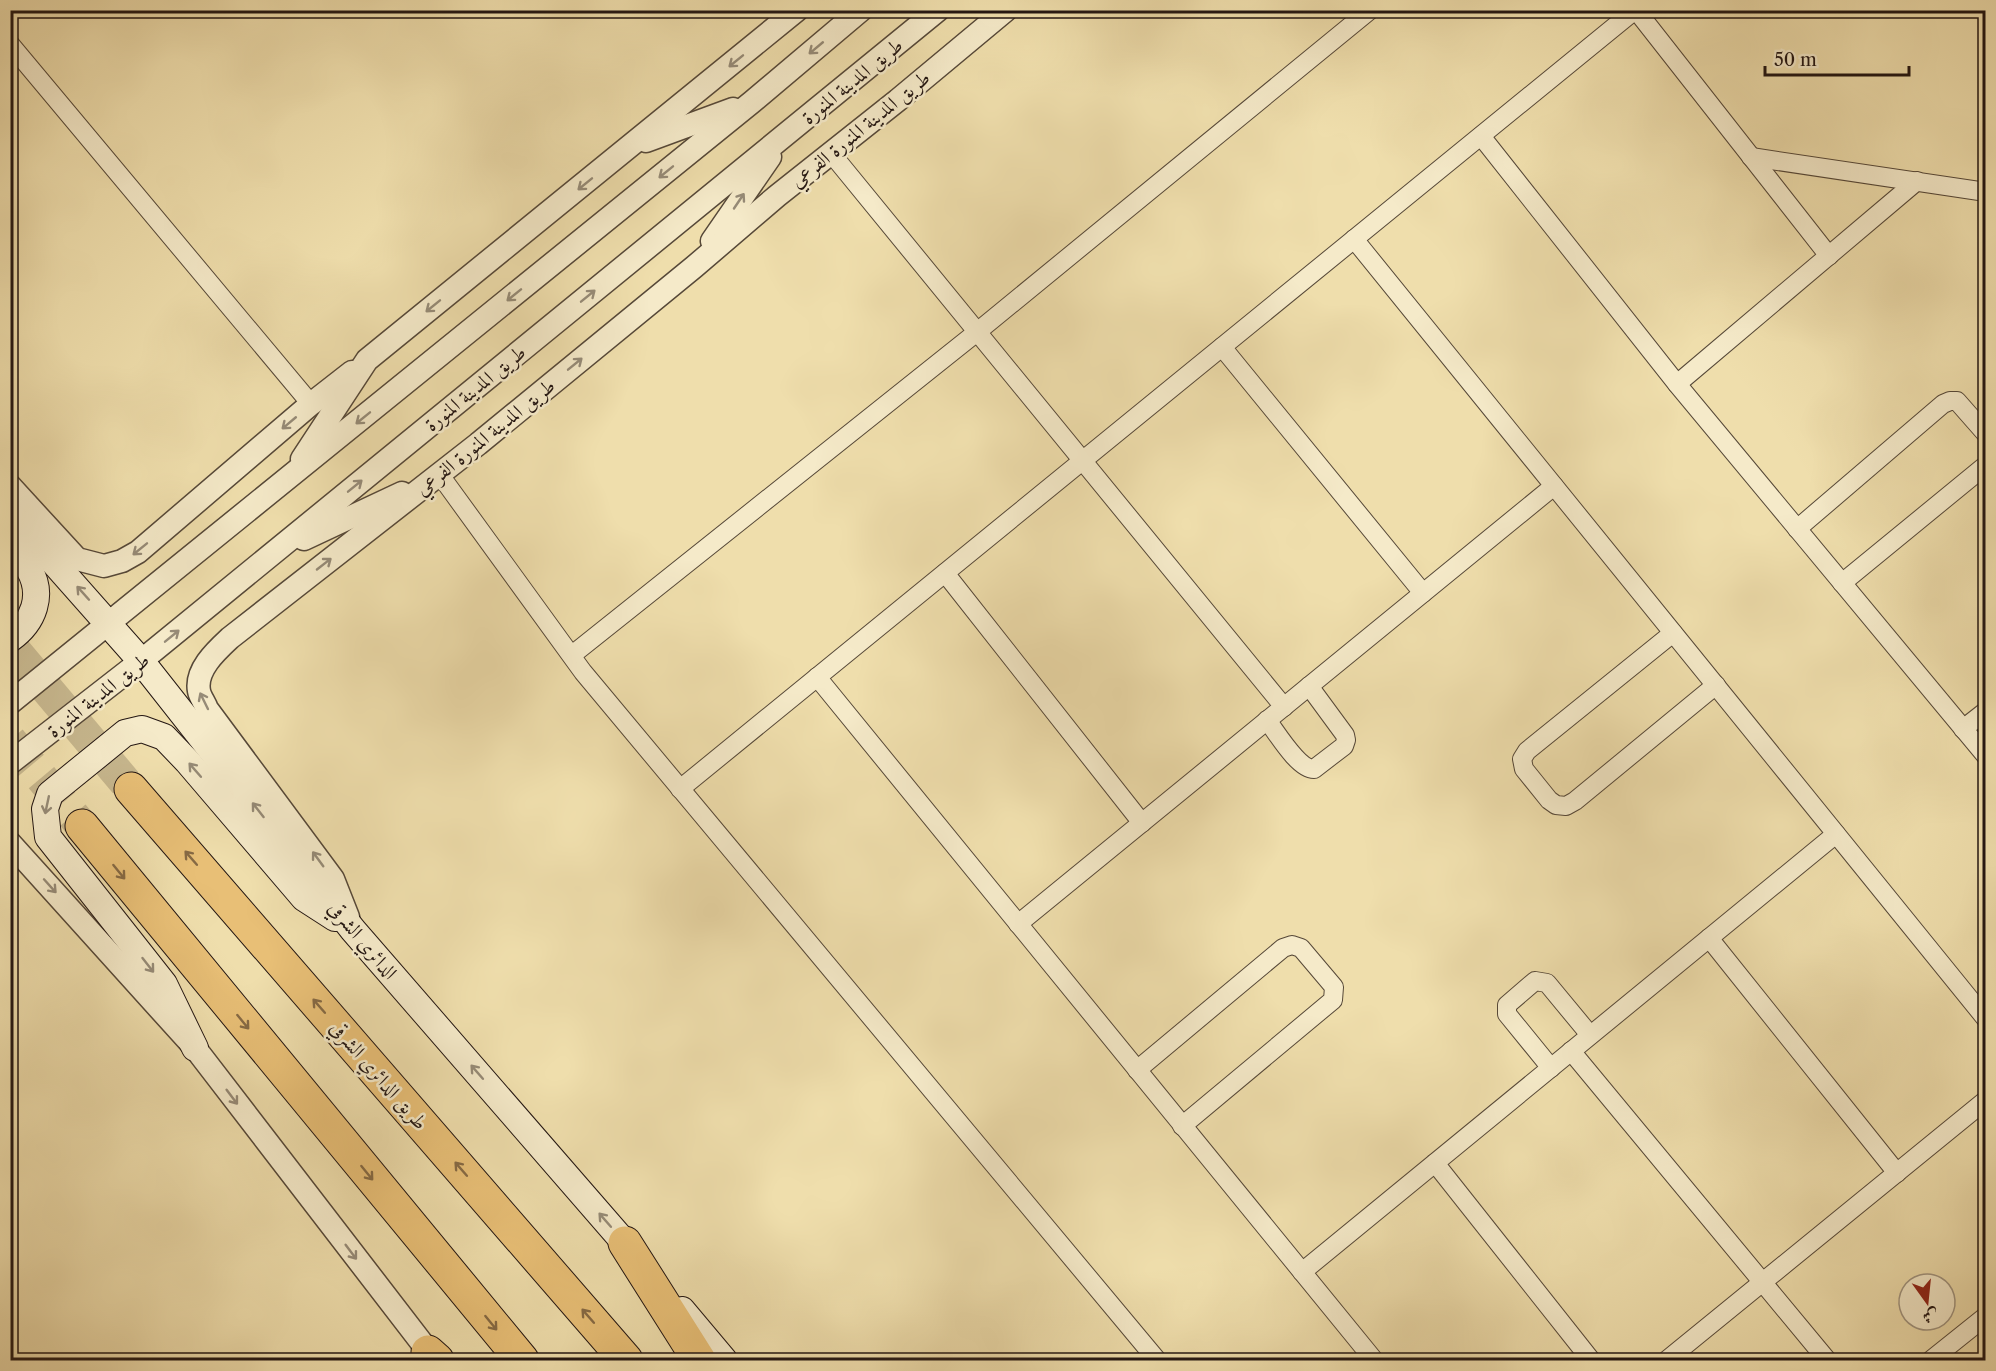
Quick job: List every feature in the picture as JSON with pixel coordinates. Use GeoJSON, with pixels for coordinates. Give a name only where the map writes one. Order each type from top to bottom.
{"type":"FeatureCollection","features":[{"type":"Feature","properties":{"kind":"highway","name":"طريق الدائري الشرقي"},"geometry":{"type":"LineString","coordinates":[[131,789],[627,1360]]}},
{"type":"Feature","properties":{"kind":"highway"},"geometry":{"type":"LineString","coordinates":[[82,826],[522,1360]]}},
{"type":"Feature","properties":{"kind":"highway"},"geometry":{"type":"LineString","coordinates":[[625,1243],[699,1360]]}},
{"type":"Feature","properties":{"kind":"main road","name":"الدائري الشرقي"},"geometry":{"type":"LineString","coordinates":[[10,513],[110,623],[353,930],[724,1360]]}},
{"type":"Feature","properties":{"kind":"main road"},"geometry":{"type":"LineString","coordinates":[[10,546],[28,568],[37,589],[36,607],[22,631],[10,639]]}},
{"type":"Feature","properties":{"kind":"main road"},"geometry":{"type":"LineString","coordinates":[[195,1048],[164,984],[48,837],[45,809],[50,794],[124,733],[142,729],[164,737],[304,898],[353,930]]}},
{"type":"Feature","properties":{"kind":"street"},"geometry":{"type":"LineString","coordinates":[[10,486],[77,559],[104,566],[122,561],[138,552],[311,404],[798,10]]}},
{"type":"Feature","properties":{"kind":"street"},"geometry":{"type":"LineString","coordinates":[[10,703],[752,102],[861,10]]}},
{"type":"Feature","properties":{"kind":"street","name":"طريق المدينة المنورة"},"geometry":{"type":"LineString","coordinates":[[10,763],[141,661],[938,10]]}},
{"type":"Feature","properties":{"kind":"street","name":"طريق المدينة المنورة الفرعي"},"geometry":{"type":"LineString","coordinates":[[353,930],[333,879],[207,709],[199,691],[200,675],[207,663],[230,638],[440,475],[1006,10]]}},
{"type":"Feature","properties":{"kind":"street"},"geometry":{"type":"LineString","coordinates":[[572,655],[977,332],[1370,10]]}},
{"type":"Feature","properties":{"kind":"street"},"geometry":{"type":"LineString","coordinates":[[680,789],[1635,10],[1829,256]]}},
{"type":"Feature","properties":{"kind":"street"},"geometry":{"type":"LineString","coordinates":[[10,44],[311,404]]}},
{"type":"Feature","properties":{"kind":"street"},"geometry":{"type":"LineString","coordinates":[[629,148],[752,102]]}},
{"type":"Feature","properties":{"kind":"street"},"geometry":{"type":"LineString","coordinates":[[694,267],[784,136]]}},
{"type":"Feature","properties":{"kind":"street"},"geometry":{"type":"LineString","coordinates":[[1481,136],[1677,384],[1986,756]]}},
{"type":"Feature","properties":{"kind":"street"},"geometry":{"type":"LineString","coordinates":[[831,153],[1284,707]]}},
{"type":"Feature","properties":{"kind":"street"},"geometry":{"type":"LineString","coordinates":[[1751,157],[1986,192]]}},
{"type":"Feature","properties":{"kind":"street"},"geometry":{"type":"LineString","coordinates":[[1677,384],[1917,181]]}},
{"type":"Feature","properties":{"kind":"street"},"geometry":{"type":"LineString","coordinates":[[1354,239],[1986,1019]]}},
{"type":"Feature","properties":{"kind":"street"},"geometry":{"type":"LineString","coordinates":[[1222,347],[1423,593]]}},
{"type":"Feature","properties":{"kind":"street"},"geometry":{"type":"LineString","coordinates":[[290,477],[367,360]]}},
{"type":"Feature","properties":{"kind":"street"},"geometry":{"type":"LineString","coordinates":[[1797,529],[1943,404],[1957,401],[1986,434]]}},
{"type":"Feature","properties":{"kind":"street"},"geometry":{"type":"LineString","coordinates":[[1842,583],[1986,465]]}},
{"type":"Feature","properties":{"kind":"street"},"geometry":{"type":"LineString","coordinates":[[270,555],[440,475],[583,672],[1157,1360]]}},
{"type":"Feature","properties":{"kind":"street"},"geometry":{"type":"LineString","coordinates":[[1018,924],[1554,486]]}},
{"type":"Feature","properties":{"kind":"street"},"geometry":{"type":"LineString","coordinates":[[945,573],[1142,823]]}},
{"type":"Feature","properties":{"kind":"street"},"geometry":{"type":"LineString","coordinates":[[1673,633],[1527,751],[1522,759],[1524,769],[1549,800],[1556,805],[1566,806],[1575,801],[1716,685]]}},
{"type":"Feature","properties":{"kind":"street"},"geometry":{"type":"LineString","coordinates":[[817,677],[1374,1360]]}},
{"type":"Feature","properties":{"kind":"street"},"geometry":{"type":"LineString","coordinates":[[1267,720],[1300,762],[1309,769],[1314,768],[1344,746],[1345,735],[1309,686]]}},
{"type":"Feature","properties":{"kind":"street"},"geometry":{"type":"LineString","coordinates":[[1963,729],[1986,711]]}},
{"type":"Feature","properties":{"kind":"street"},"geometry":{"type":"LineString","coordinates":[[1302,1272],[1836,834]]}},
{"type":"Feature","properties":{"kind":"street"},"geometry":{"type":"LineString","coordinates":[[10,843],[195,1048],[433,1358]]}},
{"type":"Feature","properties":{"kind":"street"},"geometry":{"type":"LineString","coordinates":[[1708,938],[1897,1173]]}},
{"type":"Feature","properties":{"kind":"street"},"geometry":{"type":"LineString","coordinates":[[1137,1070],[1283,948],[1292,945],[1301,948],[1334,987],[1333,1000],[1182,1126]]}},
{"type":"Feature","properties":{"kind":"street"},"geometry":{"type":"LineString","coordinates":[[1551,1068],[1507,1014],[1506,1009],[1507,1005],[1535,981],[1546,983],[1590,1035]]}},
{"type":"Feature","properties":{"kind":"street"},"geometry":{"type":"LineString","coordinates":[[1571,1051],[1827,1360]]}},
{"type":"Feature","properties":{"kind":"street"},"geometry":{"type":"LineString","coordinates":[[1667,1360],[1986,1100]]}},
{"type":"Feature","properties":{"kind":"street"},"geometry":{"type":"LineString","coordinates":[[1435,1163],[1591,1360]]}},
{"type":"Feature","properties":{"kind":"street"},"geometry":{"type":"LineString","coordinates":[[1931,1360],[1986,1316]]}},
{"type":"Feature","properties":{"kind":"tunnel"},"geometry":{"type":"LineString","coordinates":[[10,645],[131,789]]}},
{"type":"Feature","properties":{"kind":"tunnel"},"geometry":{"type":"LineString","coordinates":[[10,740],[82,826]]}}]}
